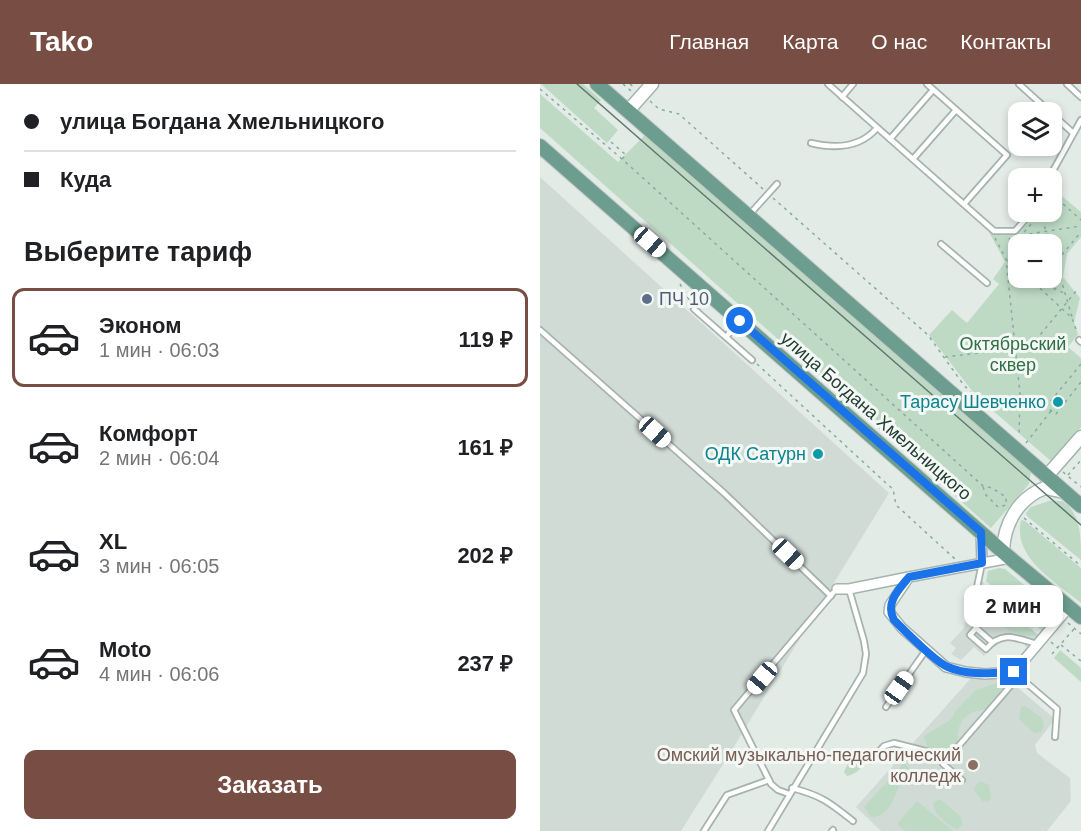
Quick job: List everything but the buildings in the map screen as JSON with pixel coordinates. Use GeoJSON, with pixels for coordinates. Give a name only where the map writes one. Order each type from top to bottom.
{"type":"FeatureCollection","features":[{"type":"Feature","properties":{"kind":"main road"},"geometry":{"type":"LineString","coordinates":[[597,84],[1081,506]]}},
{"type":"Feature","properties":{"kind":"main road"},"geometry":{"type":"LineString","coordinates":[[628,111],[637,93],[652,84]]}},
{"type":"Feature","properties":{"kind":"main road","name":"улица Богдана Хмельницкого"},"geometry":{"type":"LineString","coordinates":[[540,146],[1007,554],[1078,622]]}},
{"type":"Feature","properties":{"kind":"main road"},"geometry":{"type":"LineString","coordinates":[[1046,477],[1081,437]]}},
{"type":"Feature","properties":{"kind":"main road"},"geometry":{"type":"LineString","coordinates":[[1007,554],[1004,539],[1008,523],[1028,498],[1045,488],[1064,492]]}},
{"type":"Feature","properties":{"kind":"street"},"geometry":{"type":"LineString","coordinates":[[981,532],[982,563]]}},
{"type":"Feature","properties":{"kind":"street"},"geometry":{"type":"LineString","coordinates":[[834,592],[964,567],[1007,554]]}},
{"type":"Feature","properties":{"kind":"street"},"geometry":{"type":"LineString","coordinates":[[909,577],[890,605],[890,612],[894,620],[946,667],[966,672],[1016,674],[1040,640],[1065,612]]}},
{"type":"Feature","properties":{"kind":"lane"},"geometry":{"type":"LineString","coordinates":[[828,84],[994,231],[1015,231],[1023,222]]}},
{"type":"Feature","properties":{"kind":"lane"},"geometry":{"type":"LineString","coordinates":[[842,97],[853,84]]}},
{"type":"Feature","properties":{"kind":"lane"},"geometry":{"type":"LineString","coordinates":[[927,84],[1007,155],[964,204]]}},
{"type":"Feature","properties":{"kind":"lane"},"geometry":{"type":"LineString","coordinates":[[1019,84],[1039,102]]}},
{"type":"Feature","properties":{"kind":"lane"},"geometry":{"type":"LineString","coordinates":[[1067,84],[1081,97]]}},
{"type":"Feature","properties":{"kind":"lane"},"geometry":{"type":"LineString","coordinates":[[890,139],[933,90]]}},
{"type":"Feature","properties":{"kind":"lane"},"geometry":{"type":"LineString","coordinates":[[913,159],[956,110]]}},
{"type":"Feature","properties":{"kind":"lane"},"geometry":{"type":"LineString","coordinates":[[1054,168],[1072,132],[1081,120]]}},
{"type":"Feature","properties":{"kind":"lane"},"geometry":{"type":"LineString","coordinates":[[1062,123],[1072,132]]}},
{"type":"Feature","properties":{"kind":"lane"},"geometry":{"type":"LineString","coordinates":[[811,143],[828,147],[845,146],[868,138],[878,128]]}},
{"type":"Feature","properties":{"kind":"lane"},"geometry":{"type":"LineString","coordinates":[[747,217],[777,184]]}},
{"type":"Feature","properties":{"kind":"lane"},"geometry":{"type":"LineString","coordinates":[[941,244],[987,283]]}},
{"type":"Feature","properties":{"kind":"lane"},"geometry":{"type":"LineString","coordinates":[[694,309],[752,360]]}},
{"type":"Feature","properties":{"kind":"lane"},"geometry":{"type":"LineString","coordinates":[[726,337],[740,321]]}},
{"type":"Feature","properties":{"kind":"lane"},"geometry":{"type":"LineString","coordinates":[[540,330],[834,592],[734,710],[769,780],[778,790],[789,794]]}},
{"type":"Feature","properties":{"kind":"lane"},"geometry":{"type":"LineString","coordinates":[[982,563],[974,602],[976,628],[992,642]]}},
{"type":"Feature","properties":{"kind":"lane"},"geometry":{"type":"LineString","coordinates":[[768,831],[863,674],[866,654],[864,641],[849,589]]}},
{"type":"Feature","properties":{"kind":"lane"},"geometry":{"type":"LineString","coordinates":[[976,628],[970,635],[986,649],[992,642],[1006,636],[1040,640]]}},
{"type":"Feature","properties":{"kind":"lane"},"geometry":{"type":"LineString","coordinates":[[886,707],[926,650]]}},
{"type":"Feature","properties":{"kind":"lane"},"geometry":{"type":"LineString","coordinates":[[962,780],[944,764],[1016,674],[1057,709],[1055,737]]}},
{"type":"Feature","properties":{"kind":"lane"},"geometry":{"type":"LineString","coordinates":[[871,760],[884,746],[894,743],[949,757]]}},
{"type":"Feature","properties":{"kind":"lane"},"geometry":{"type":"LineString","coordinates":[[704,831],[727,795],[769,780]]}},
{"type":"Feature","properties":{"kind":"lane"},"geometry":{"type":"LineString","coordinates":[[792,788],[816,795],[853,821]]}},
{"type":"Feature","properties":{"kind":"path"},"geometry":{"type":"LineString","coordinates":[[623,84],[659,109],[679,114],[928,335],[975,398]]}},
{"type":"Feature","properties":{"kind":"path"},"geometry":{"type":"LineString","coordinates":[[630,84],[637,93]]}},
{"type":"Feature","properties":{"kind":"path"},"geometry":{"type":"LineString","coordinates":[[540,89],[622,159],[983,486],[986,495],[998,507],[1007,506],[1006,497],[992,488],[983,486]]}},
{"type":"Feature","properties":{"kind":"path"},"geometry":{"type":"LineString","coordinates":[[611,142],[626,155],[622,159]]}},
{"type":"Feature","properties":{"kind":"path"},"geometry":{"type":"LineString","coordinates":[[1062,203],[1081,220]]}},
{"type":"Feature","properties":{"kind":"path"},"geometry":{"type":"LineString","coordinates":[[1043,222],[1047,234]]}},
{"type":"Feature","properties":{"kind":"path"},"geometry":{"type":"LineString","coordinates":[[1029,234],[1081,226]]}},
{"type":"Feature","properties":{"kind":"path"},"geometry":{"type":"LineString","coordinates":[[1062,255],[1081,232]]}},
{"type":"Feature","properties":{"kind":"path"},"geometry":{"type":"LineString","coordinates":[[993,234],[1006,259],[1020,393],[1019,437]]}},
{"type":"Feature","properties":{"kind":"path"},"geometry":{"type":"LineString","coordinates":[[944,357],[1080,341],[1062,286]]}},
{"type":"Feature","properties":{"kind":"path"},"geometry":{"type":"LineString","coordinates":[[1040,288],[1072,318]]}},
{"type":"Feature","properties":{"kind":"path"},"geometry":{"type":"LineString","coordinates":[[1052,288],[1064,293]]}},
{"type":"Feature","properties":{"kind":"path"},"geometry":{"type":"LineString","coordinates":[[1031,347],[1077,290]]}},
{"type":"Feature","properties":{"kind":"path"},"geometry":{"type":"LineString","coordinates":[[752,360],[893,489],[896,505],[964,567]]}},
{"type":"Feature","properties":{"kind":"path"},"geometry":{"type":"LineString","coordinates":[[1081,364],[1047,406],[1056,414],[1081,382]]}},
{"type":"Feature","properties":{"kind":"path"},"geometry":{"type":"LineString","coordinates":[[1026,443],[1052,411]]}},
{"type":"Feature","properties":{"kind":"path"},"geometry":{"type":"LineString","coordinates":[[1067,476],[1081,460]]}},
{"type":"Feature","properties":{"kind":"path"},"geometry":{"type":"LineString","coordinates":[[1062,471],[1081,487]]}},
{"type":"Feature","properties":{"kind":"path"},"geometry":{"type":"LineString","coordinates":[[1023,518],[1081,566]]}},
{"type":"Feature","properties":{"kind":"path"},"geometry":{"type":"LineString","coordinates":[[979,580],[1040,640],[1058,648]]}},
{"type":"Feature","properties":{"kind":"path"},"geometry":{"type":"LineString","coordinates":[[1065,612],[1078,622],[1081,634]]}},
{"type":"Feature","properties":{"kind":"path"},"geometry":{"type":"LineString","coordinates":[[1052,654],[1078,622]]}},
{"type":"Feature","properties":{"kind":"path"},"geometry":{"type":"LineString","coordinates":[[1061,644],[1081,661]]}},
{"type":"Feature","properties":{"kind":"shaded area"},"geometry":{"type":"Polygon","coordinates":[[[540,177],[889,493],[681,831],[540,831],[540,177]]]}},
{"type":"Feature","properties":{"kind":"shaded area"},"geometry":{"type":"Polygon","coordinates":[[[977,576],[984,583],[983,587],[1038,635],[1026,648],[1024,643],[1006,638],[1000,639],[984,656],[974,647],[961,660],[951,654],[956,648],[950,643],[964,628],[977,576]]]}},
{"type":"Feature","properties":{"kind":"shaded area","name":"Омский музыкально-педагогический колледж"},"geometry":{"type":"Polygon","coordinates":[[[972,677],[1005,677],[1055,719],[1035,745],[1037,753],[1070,778],[1071,801],[1047,831],[881,831],[856,807],[972,677]]]}},
{"type":"Feature","properties":{"kind":"green space"},"geometry":{"type":"Polygon","coordinates":[[[541,84],[583,84],[601,100],[594,108],[618,130],[607,143],[541,84]]]}},
{"type":"Feature","properties":{"kind":"green space"},"geometry":{"type":"Polygon","coordinates":[[[540,94],[618,162],[645,135],[1031,472],[1029,484],[991,528],[540,128],[540,94]]]}},
{"type":"Feature","properties":{"kind":"green space","name":"Октябрьский сквер"},"geometry":{"type":"Polygon","coordinates":[[[1062,196],[1081,212],[1081,237],[1067,254],[1063,277],[1080,298],[1074,322],[1078,334],[1068,347],[1081,358],[1081,427],[1052,462],[976,396],[929,335],[952,310],[967,323],[999,284],[993,279],[1005,262],[989,232],[1012,233],[1029,222],[1062,222],[1062,196]]]}},
{"type":"Feature","properties":{"kind":"green space"},"geometry":{"type":"Polygon","coordinates":[[[1049,501],[1062,501],[1073,512],[1079,526],[1081,560],[1027,516],[1026,513],[1031,507],[1049,501]]]}},
{"type":"Feature","properties":{"kind":"green space"},"geometry":{"type":"Polygon","coordinates":[[[1021,520],[1081,568],[1081,603],[1049,578],[1029,557],[1020,534],[1021,520]]]}},
{"type":"Feature","properties":{"kind":"green space"},"geometry":{"type":"Polygon","coordinates":[[[1005,569],[1052,608],[1054,616],[1042,631],[986,581],[988,571],[1005,569]]]}},
{"type":"Feature","properties":{"kind":"green space"},"geometry":{"type":"Polygon","coordinates":[[[983,587],[1038,635],[1024,635],[1010,631],[1002,626],[1006,621],[998,614],[993,619],[981,605],[983,587]]]}},
{"type":"Feature","properties":{"kind":"green space"},"geometry":{"type":"Polygon","coordinates":[[[1060,650],[1081,668],[1081,682],[1054,658],[1060,650]]]}},
{"type":"Feature","properties":{"kind":"green space"},"geometry":{"type":"Polygon","coordinates":[[[1008,681],[988,708],[969,714],[962,721],[958,742],[951,749],[934,750],[927,747],[924,736],[950,720],[957,709],[976,690],[1008,681]]]}},
{"type":"Feature","properties":{"kind":"green space"},"geometry":{"type":"Polygon","coordinates":[[[1025,706],[1042,718],[1044,726],[1041,732],[1034,733],[1019,719],[1021,707],[1025,706]]]}},
{"type":"Feature","properties":{"kind":"green space"},"geometry":{"type":"Polygon","coordinates":[[[858,748],[865,760],[858,771],[847,776],[844,772],[858,748]]]}},
{"type":"Feature","properties":{"kind":"green space"},"geometry":{"type":"Polygon","coordinates":[[[904,763],[911,770],[910,776],[903,778],[888,809],[878,816],[871,817],[864,807],[904,763]]]}},
{"type":"Feature","properties":{"kind":"green space"},"geometry":{"type":"Polygon","coordinates":[[[980,781],[989,785],[991,799],[988,802],[982,801],[973,789],[980,781]]]}},
{"type":"Feature","properties":{"kind":"green space"},"geometry":{"type":"Polygon","coordinates":[[[940,799],[960,816],[963,824],[957,830],[938,815],[933,803],[940,799]]]}},
{"type":"Feature","properties":{"kind":"green space"},"geometry":{"type":"Polygon","coordinates":[[[917,801],[953,831],[905,831],[897,824],[917,801]]]}},
{"type":"Feature","properties":{"kind":"tram line"},"geometry":{"type":"LineString","coordinates":[[577,84],[1081,525]]}},
{"type":"Feature","properties":{"kind":"place","name":"ПЧ 10"},"geometry":{"type":"Point","coordinates":[647,299]}},
{"type":"Feature","properties":{"kind":"place","name":"Тарасу Шевченко"},"geometry":{"type":"Point","coordinates":[1058,402]}},
{"type":"Feature","properties":{"kind":"place","name":"ОДК Сатурн"},"geometry":{"type":"Point","coordinates":[818,454]}},
{"type":"Feature","properties":{"kind":"place","name":"Омский музыкально-педагогический колледж"},"geometry":{"type":"Point","coordinates":[973,765]}},
{"type":"Feature","properties":{"kind":"route"},"geometry":{"type":"LineString","coordinates":[[740,321],[981,532],[982,563],[909,577],[890,605],[890,612],[894,620],[946,667],[985,674],[1014,672]]}}]}
